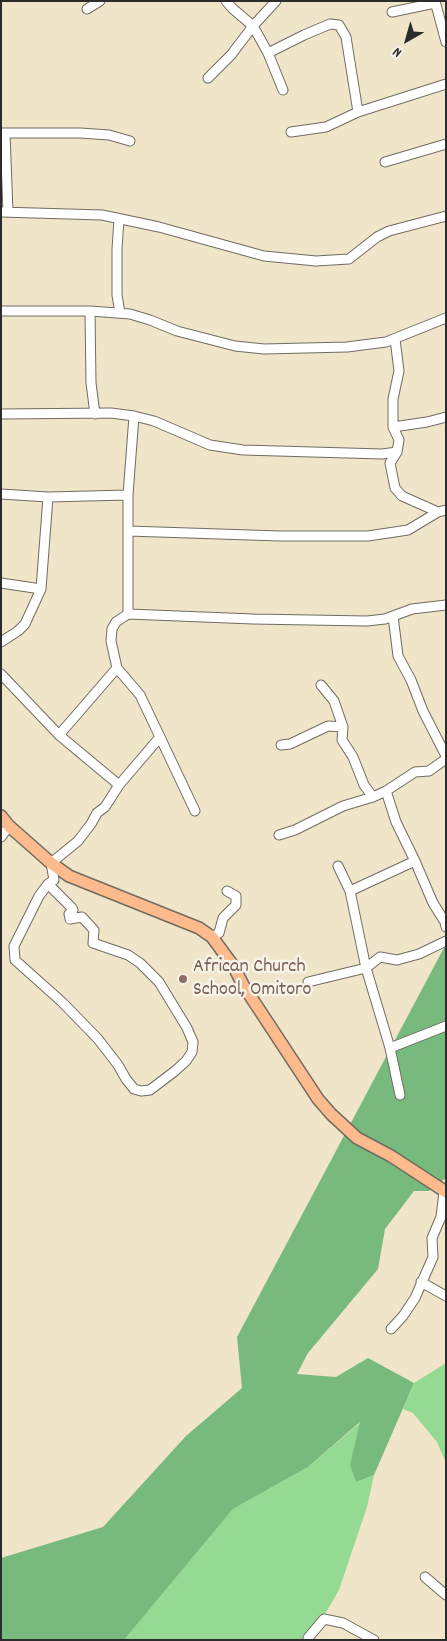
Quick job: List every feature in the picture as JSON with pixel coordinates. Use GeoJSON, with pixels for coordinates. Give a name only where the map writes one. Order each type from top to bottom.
{"type":"FeatureCollection","features":[{"type":"Feature","properties":{"kind":"main road"},"geometry":{"type":"LineString","coordinates":[[1,816],[9,826],[51,863],[70,876],[200,928],[212,937],[234,967],[242,986],[318,1099],[331,1114],[357,1138],[391,1156],[445,1192]]}},
{"type":"Feature","properties":{"kind":"street"},"geometry":{"type":"LineString","coordinates":[[87,9],[100,1]]}},
{"type":"Feature","properties":{"kind":"street"},"geometry":{"type":"LineString","coordinates":[[226,1],[253,26],[268,54],[283,90]]}},
{"type":"Feature","properties":{"kind":"street"},"geometry":{"type":"LineString","coordinates":[[208,78],[231,55],[253,26],[276,1]]}},
{"type":"Feature","properties":{"kind":"street"},"geometry":{"type":"LineString","coordinates":[[392,12],[435,2],[446,42]]}},
{"type":"Feature","properties":{"kind":"street"},"geometry":{"type":"LineString","coordinates":[[268,54],[330,24],[340,25],[346,37],[358,112]]}},
{"type":"Feature","properties":{"kind":"street"},"geometry":{"type":"LineString","coordinates":[[291,132],[326,127],[358,112],[446,84]]}},
{"type":"Feature","properties":{"kind":"street"},"geometry":{"type":"LineString","coordinates":[[130,141],[108,135],[80,133],[3,133],[4,212],[102,215],[159,227],[264,256],[316,261],[349,260],[377,237],[389,231],[446,216]]}},
{"type":"Feature","properties":{"kind":"street"},"geometry":{"type":"LineString","coordinates":[[385,162],[446,144]]}},
{"type":"Feature","properties":{"kind":"street"},"geometry":{"type":"LineString","coordinates":[[119,218],[117,296],[120,313]]}},
{"type":"Feature","properties":{"kind":"street"},"geometry":{"type":"LineString","coordinates":[[1,311],[120,313],[150,320],[177,331],[235,346],[264,350],[347,348],[386,342],[446,318]]}},
{"type":"Feature","properties":{"kind":"street"},"geometry":{"type":"LineString","coordinates":[[90,311],[91,383],[95,414]]}},
{"type":"Feature","properties":{"kind":"street"},"geometry":{"type":"LineString","coordinates":[[395,339],[399,371],[392,399],[393,427],[399,440],[397,452],[390,463],[395,488],[402,496],[442,511]]}},
{"type":"Feature","properties":{"kind":"street"},"geometry":{"type":"LineString","coordinates":[[1,414],[112,413],[134,416],[154,421],[210,445],[243,450],[382,454],[397,452]]}},
{"type":"Feature","properties":{"kind":"street"},"geometry":{"type":"LineString","coordinates":[[128,614],[128,495],[134,416]]}},
{"type":"Feature","properties":{"kind":"street"},"geometry":{"type":"LineString","coordinates":[[393,427],[446,417]]}},
{"type":"Feature","properties":{"kind":"street"},"geometry":{"type":"LineString","coordinates":[[1,494],[48,497],[128,495]]}},
{"type":"Feature","properties":{"kind":"street"},"geometry":{"type":"LineString","coordinates":[[1,642],[25,624],[41,589],[48,497]]}},
{"type":"Feature","properties":{"kind":"street"},"geometry":{"type":"LineString","coordinates":[[426,519],[427,506]]}},
{"type":"Feature","properties":{"kind":"street"},"geometry":{"type":"LineString","coordinates":[[128,531],[280,536],[368,536],[408,530],[442,511]]}},
{"type":"Feature","properties":{"kind":"street"},"geometry":{"type":"LineString","coordinates":[[1,583],[41,589]]}},
{"type":"Feature","properties":{"kind":"street"},"geometry":{"type":"LineString","coordinates":[[195,811],[140,695],[117,668],[112,641],[112,629],[116,622],[128,614],[329,621],[385,619],[412,609],[446,605]]}},
{"type":"Feature","properties":{"kind":"street"},"geometry":{"type":"LineString","coordinates":[[279,835],[296,830],[343,806],[386,791],[415,772],[429,771],[446,758],[423,711],[411,680],[398,656],[393,616]]}},
{"type":"Feature","properties":{"kind":"street"},"geometry":{"type":"LineString","coordinates":[[59,735],[117,668]]}},
{"type":"Feature","properties":{"kind":"street"},"geometry":{"type":"LineString","coordinates":[[1,674],[59,735],[119,785]]}},
{"type":"Feature","properties":{"kind":"street"},"geometry":{"type":"LineString","coordinates":[[321,686],[334,701],[343,727],[342,740],[354,757],[364,785],[372,797]]}},
{"type":"Feature","properties":{"kind":"street"},"geometry":{"type":"LineString","coordinates":[[281,745],[290,744],[328,726],[343,727]]}},
{"type":"Feature","properties":{"kind":"street"},"geometry":{"type":"LineString","coordinates":[[48,884],[72,908],[68,917],[70,919],[82,917],[94,930],[93,943],[128,955],[159,982],[188,1028],[193,1042],[192,1052],[186,1061],[175,1071],[150,1090],[141,1092],[134,1089],[98,1039],[62,1002],[15,960],[14,946],[39,896],[48,884],[54,880],[51,863],[78,841],[97,813],[105,807],[119,785],[160,737]]}},
{"type":"Feature","properties":{"kind":"street"},"geometry":{"type":"LineString","coordinates":[[386,791],[396,822],[415,861],[432,903],[445,922],[446,927]]}},
{"type":"Feature","properties":{"kind":"street"},"geometry":{"type":"LineString","coordinates":[[1,837],[9,826]]}},
{"type":"Feature","properties":{"kind":"street"},"geometry":{"type":"LineString","coordinates":[[350,891],[415,861]]}},
{"type":"Feature","properties":{"kind":"street"},"geometry":{"type":"LineString","coordinates":[[338,866],[350,891],[366,968],[390,1048],[400,1095]]}},
{"type":"Feature","properties":{"kind":"street"},"geometry":{"type":"LineString","coordinates":[[212,937],[219,933],[223,918],[236,905],[236,896],[228,891]]}},
{"type":"Feature","properties":{"kind":"street"},"geometry":{"type":"LineString","coordinates":[[308,982],[366,968],[380,957],[397,960],[419,954],[446,941]]}},
{"type":"Feature","properties":{"kind":"street"},"geometry":{"type":"LineString","coordinates":[[390,1048],[446,1026]]}},
{"type":"Feature","properties":{"kind":"street"},"geometry":{"type":"LineString","coordinates":[[391,1329],[403,1316],[415,1298],[433,1257],[432,1238],[441,1217],[445,1192]]}},
{"type":"Feature","properties":{"kind":"street"},"geometry":{"type":"LineString","coordinates":[[421,1282],[446,1296]]}},
{"type":"Feature","properties":{"kind":"street"},"geometry":{"type":"LineString","coordinates":[[425,1577],[446,1595]]}},
{"type":"Feature","properties":{"kind":"street"},"geometry":{"type":"LineString","coordinates":[[308,1638],[324,1619],[343,1623],[374,1640]]}},
{"type":"Feature","properties":{"kind":"green space"},"geometry":{"type":"Polygon","coordinates":[[[446,944],[446,1178],[429,1191],[414,1191],[385,1229],[378,1269],[308,1353],[297,1374],[336,1377],[368,1358],[414,1383],[374,1475],[356,1482],[350,1465],[360,1422],[308,1467],[233,1509],[124,1640],[1,1640],[1,1558],[103,1527],[186,1436],[242,1388],[237,1337],[446,944]]]}},
{"type":"Feature","properties":{"kind":"green space"},"geometry":{"type":"Polygon","coordinates":[[[446,1363],[446,1463],[437,1442],[413,1413],[403,1409],[414,1383],[446,1363]]]}},
{"type":"Feature","properties":{"kind":"green space"},"geometry":{"type":"Polygon","coordinates":[[[361,1422],[356,1482],[374,1475],[367,1507],[339,1590],[310,1640],[124,1640],[233,1509],[308,1467],[361,1422]]]}},
{"type":"Feature","properties":{"kind":"place","name":"African Church School, Omitoro"},"geometry":{"type":"Point","coordinates":[183,979]}}]}
